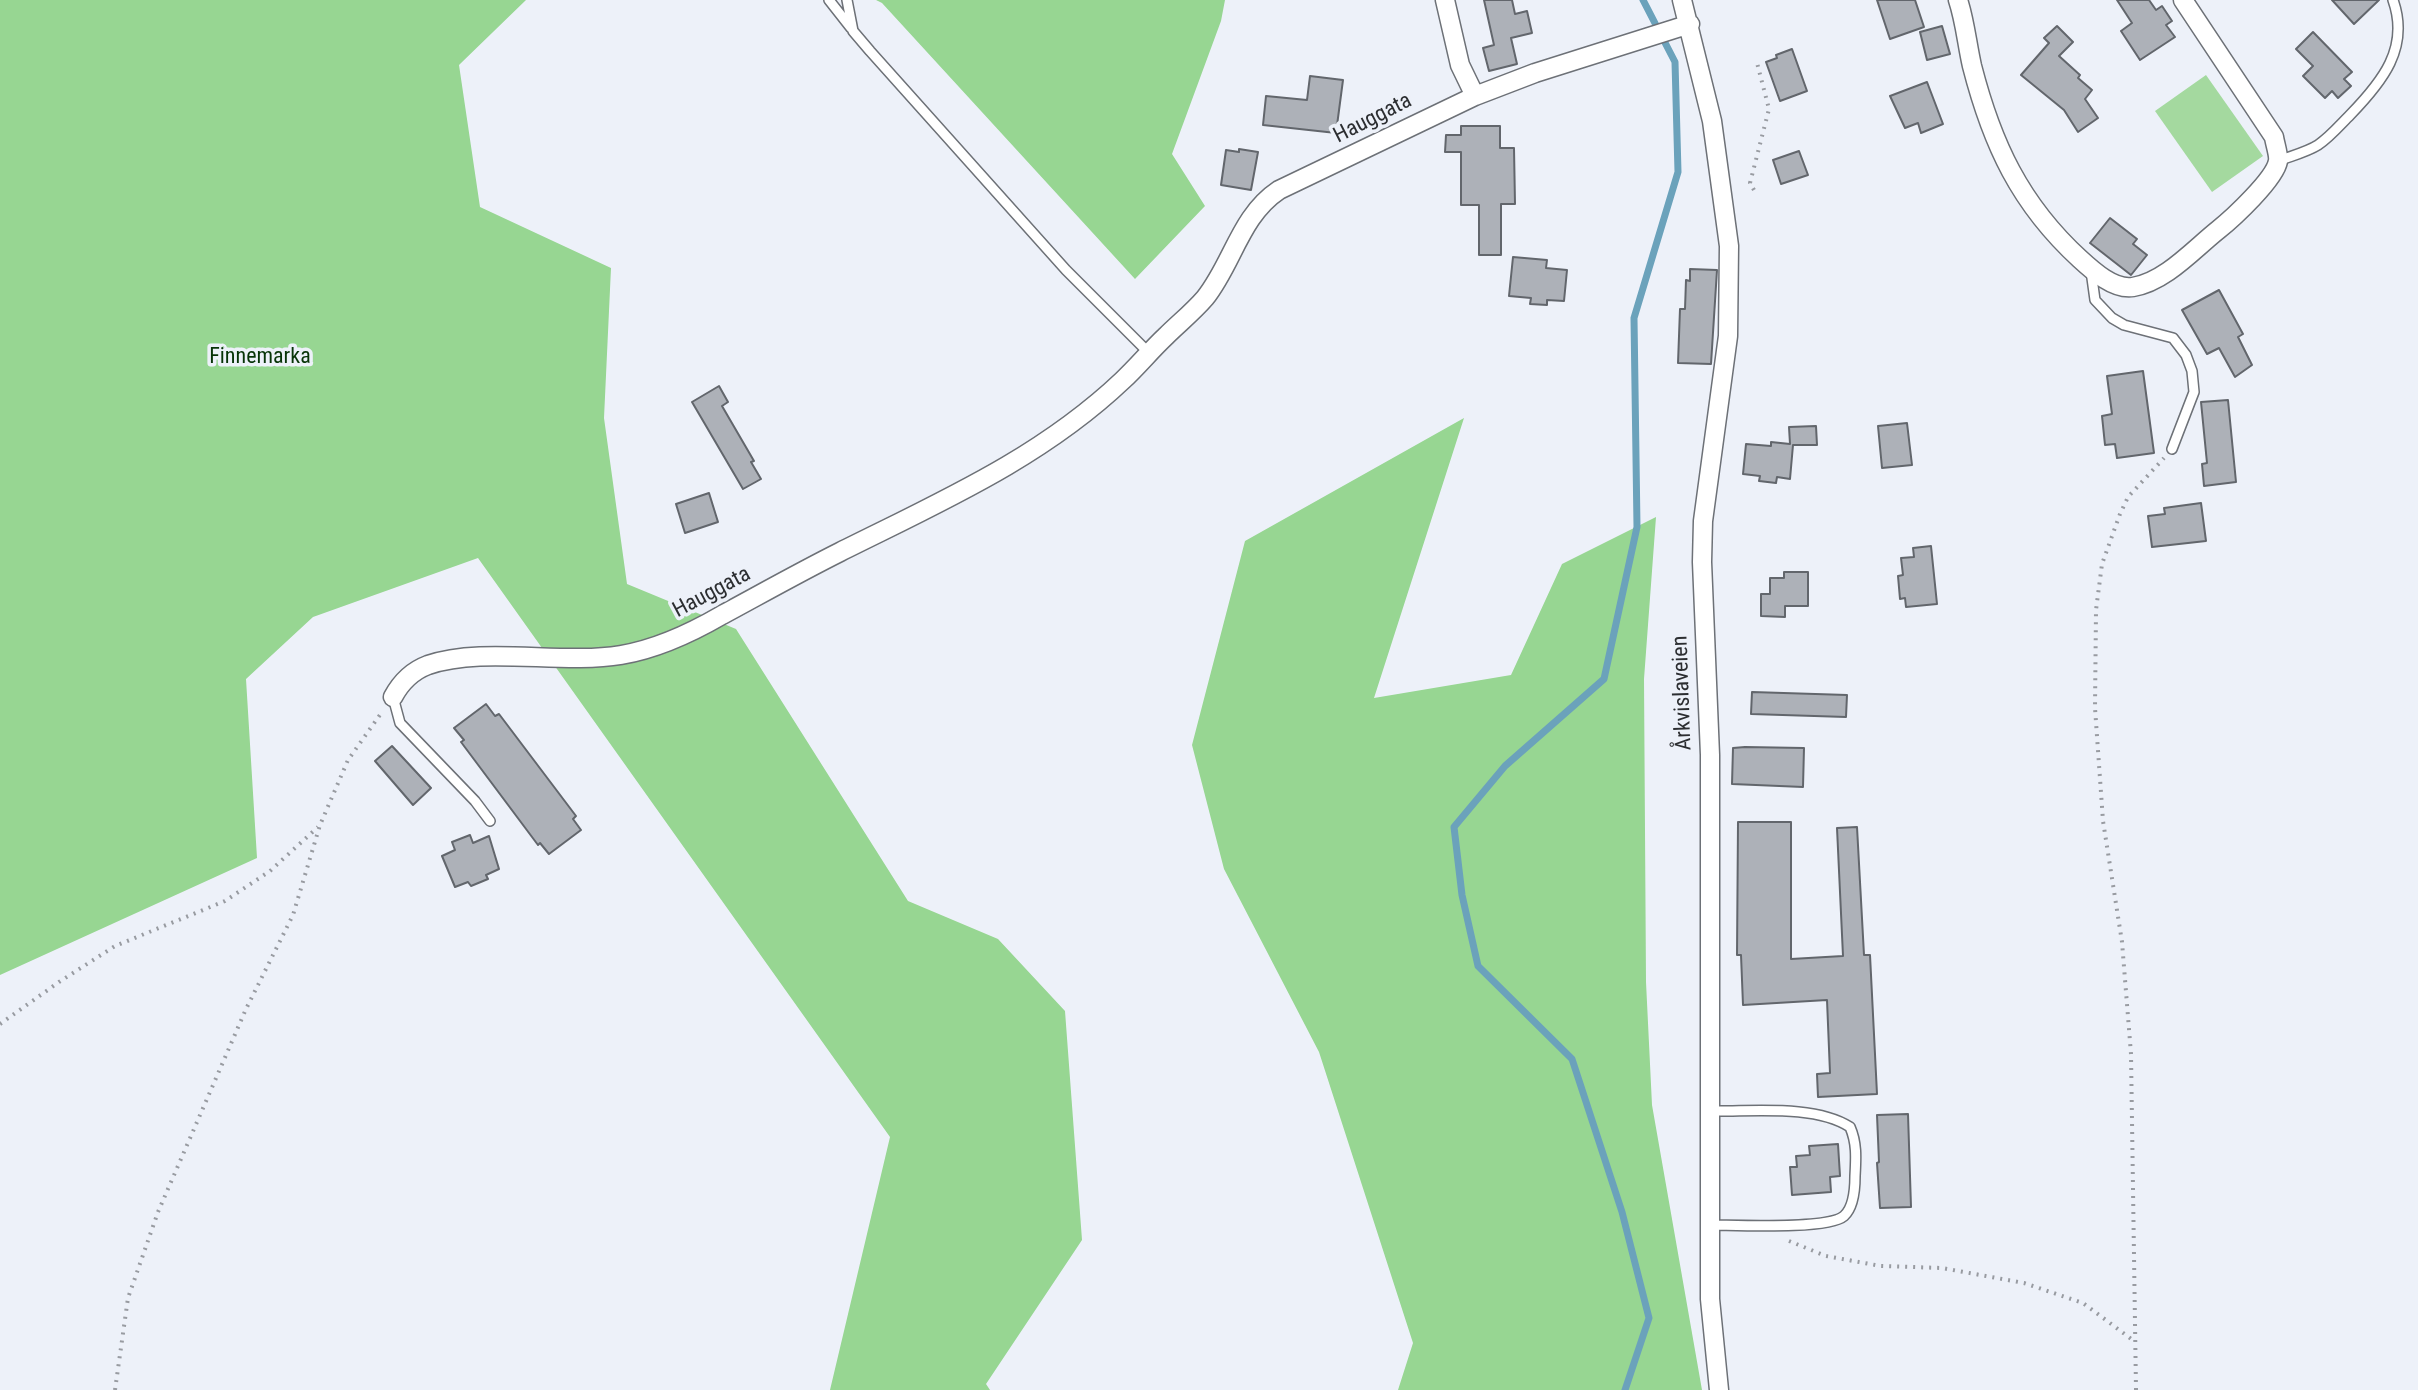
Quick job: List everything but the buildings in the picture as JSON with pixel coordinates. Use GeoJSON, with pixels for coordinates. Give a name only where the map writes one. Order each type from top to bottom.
{"type":"FeatureCollection","features":[{"type":"Feature","properties":{"kind":"street"},"geometry":{"type":"LineString","coordinates":[[1445,0],[1460,65],[1475,96]]}},
{"type":"Feature","properties":{"kind":"street","name":"Årkvislaveien"},"geometry":{"type":"LineString","coordinates":[[1682,0],[1681,27],[1712,121],[1729,246],[1728,336],[1703,521],[1702,562],[1710,755],[1708,1225],[1711,1330],[1719,1390]]}},
{"type":"Feature","properties":{"kind":"street"},"geometry":{"type":"LineString","coordinates":[[1958,0],[1972,64],[1996,145],[2015,181],[2037,212],[2091,270],[2129,288],[2160,276],[2223,226],[2270,178],[2278,161],[2274,137],[2183,0]]}},
{"type":"Feature","properties":{"kind":"street","name":"Hauggata"},"geometry":{"type":"LineString","coordinates":[[393,697],[409,675],[426,666],[446,661],[500,657],[592,658],[623,655],[675,640],[1004,469],[1077,420],[1124,379],[1204,299],[1219,278],[1248,221],[1262,202],[1279,190],[1331,168],[1475,96],[1535,73],[1681,27]]}},
{"type":"Feature","properties":{"kind":"lane"},"geometry":{"type":"LineString","coordinates":[[829,0],[853,31],[1066,270],[1149,353]]}},
{"type":"Feature","properties":{"kind":"lane"},"geometry":{"type":"LineString","coordinates":[[847,0],[853,31]]}},
{"type":"Feature","properties":{"kind":"lane"},"geometry":{"type":"LineString","coordinates":[[2278,161],[2318,145],[2377,85],[2396,53],[2399,38],[2393,0]]}},
{"type":"Feature","properties":{"kind":"lane"},"geometry":{"type":"LineString","coordinates":[[2091,270],[2095,300],[2112,318],[2124,325],[2173,338],[2186,355],[2192,371],[2194,392],[2172,449]]}},
{"type":"Feature","properties":{"kind":"lane"},"geometry":{"type":"LineString","coordinates":[[393,697],[400,723],[475,801],[490,821]]}},
{"type":"Feature","properties":{"kind":"lane"},"geometry":{"type":"LineString","coordinates":[[1708,1225],[1817,1225],[1837,1221],[1846,1215],[1851,1206],[1856,1147],[1850,1127],[1829,1117],[1709,1111]]}},
{"type":"Feature","properties":{"kind":"path"},"geometry":{"type":"LineString","coordinates":[[1754,190],[1750,183],[1769,109],[1756,59]]}},
{"type":"Feature","properties":{"kind":"path"},"geometry":{"type":"LineString","coordinates":[[2136,1390],[2131,1054],[2122,942],[2103,821],[2095,708],[2096,610],[2102,564],[2128,497],[2172,449]]}},
{"type":"Feature","properties":{"kind":"path"},"geometry":{"type":"LineString","coordinates":[[115,1390],[128,1298],[158,1212],[246,1009],[293,915],[320,825],[348,760],[393,697]]}},
{"type":"Feature","properties":{"kind":"path"},"geometry":{"type":"LineString","coordinates":[[0,1024],[115,946],[225,901],[270,871],[320,825]]}},
{"type":"Feature","properties":{"kind":"path"},"geometry":{"type":"LineString","coordinates":[[1788,1241],[1826,1256],[1881,1266],[1942,1268],[2024,1283],[2083,1303],[2134,1341]]}},
{"type":"Feature","properties":{"kind":"green space","name":"Finnemarka"},"geometry":{"type":"Polygon","coordinates":[[[0,0],[526,0],[459,65],[480,207],[611,268],[604,418],[627,584],[736,629],[908,901],[998,939],[1065,1011],[1082,1240],[986,1384],[990,1390],[830,1390],[890,1137],[478,558],[313,617],[246,679],[257,858],[0,975],[0,0]]]}},
{"type":"Feature","properties":{"kind":"green space"},"geometry":{"type":"Polygon","coordinates":[[[876,0],[1225,0],[1221,21],[1172,154],[1205,206],[1135,279],[876,0]]]}},
{"type":"Feature","properties":{"kind":"green space"},"geometry":{"type":"Polygon","coordinates":[[[2206,75],[2263,156],[2212,192],[2155,111],[2206,75]]]}},
{"type":"Feature","properties":{"kind":"green space"},"geometry":{"type":"Polygon","coordinates":[[[1464,418],[1374,698],[1511,675],[1562,564],[1656,517],[1644,679],[1646,982],[1652,1105],[1702,1390],[1398,1390],[1413,1343],[1319,1052],[1224,869],[1192,745],[1245,541],[1464,418]]]}},
{"type":"Feature","properties":{"kind":"waterway"},"geometry":{"type":"LineString","coordinates":[[1625,1390],[1649,1318],[1622,1212],[1572,1059],[1478,966],[1462,895],[1454,827],[1505,766],[1604,679],[1637,527],[1634,318],[1678,172],[1675,62],[1643,0]]}}]}
